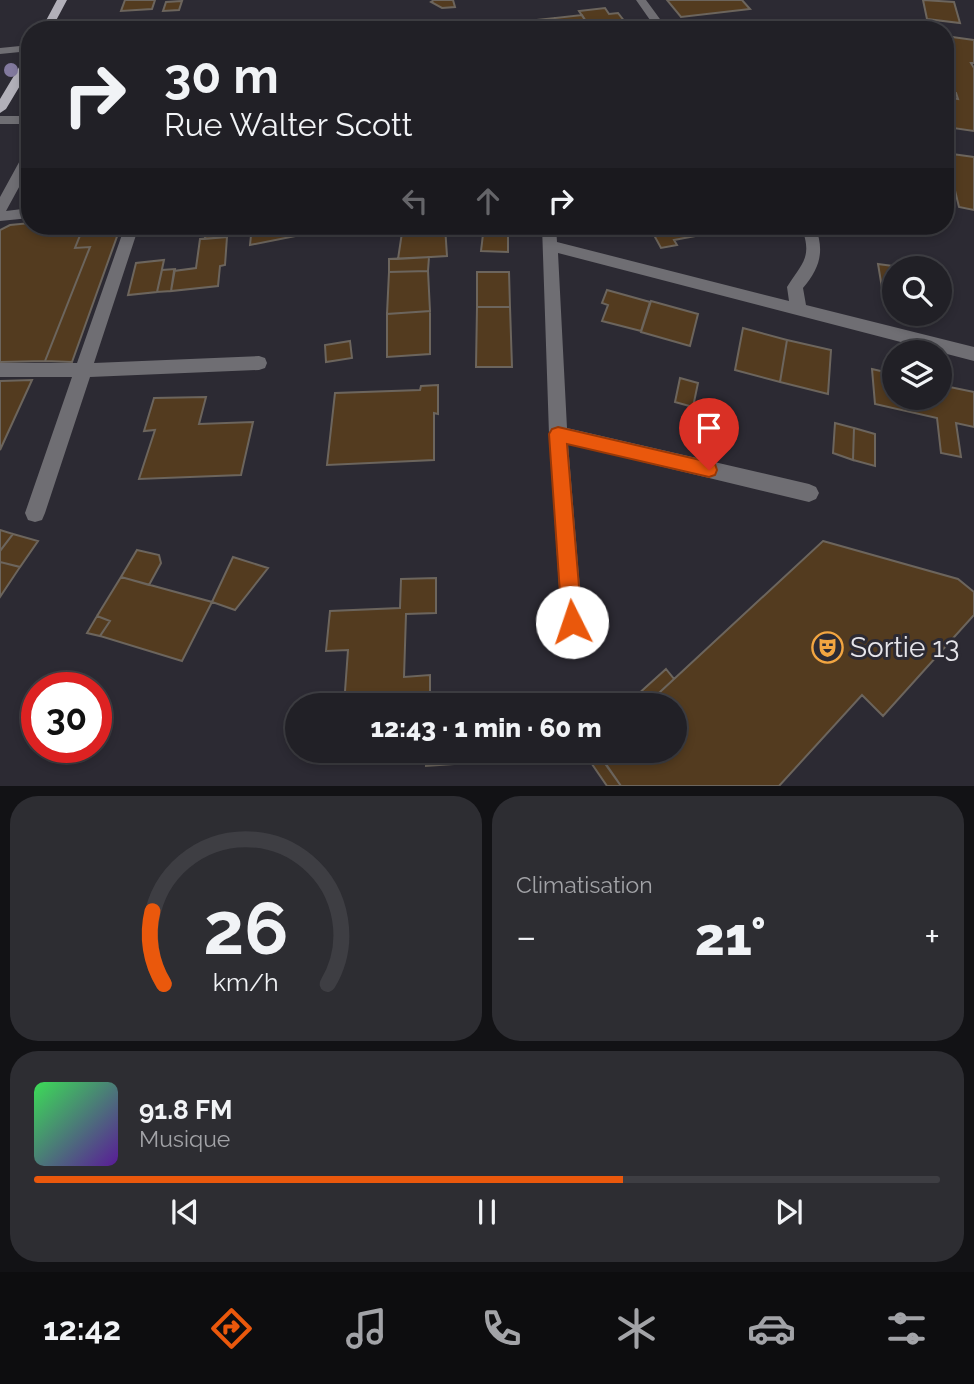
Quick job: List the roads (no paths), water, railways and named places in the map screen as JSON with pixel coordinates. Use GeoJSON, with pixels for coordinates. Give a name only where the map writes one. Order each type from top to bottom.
{"type":"FeatureCollection","features":[{"type":"Feature","properties":{"kind":"main road"},"geometry":{"type":"LineString","coordinates":[[51,21],[62,0]]}},
{"type":"Feature","properties":{"kind":"main road"},"geometry":{"type":"LineString","coordinates":[[0,109],[21,74]]}},
{"type":"Feature","properties":{"kind":"street"},"geometry":{"type":"LineString","coordinates":[[641,0],[656,21]]}},
{"type":"Feature","properties":{"kind":"street"},"geometry":{"type":"LineString","coordinates":[[0,51],[21,49]]}},
{"type":"Feature","properties":{"kind":"street"},"geometry":{"type":"LineString","coordinates":[[0,120],[21,120]]}},
{"type":"Feature","properties":{"kind":"street"},"geometry":{"type":"LineString","coordinates":[[0,209],[21,171]]}},
{"type":"Feature","properties":{"kind":"street"},"geometry":{"type":"LineString","coordinates":[[0,216],[21,214]]}},
{"type":"Feature","properties":{"kind":"street"},"geometry":{"type":"LineString","coordinates":[[35,513],[129,235]]}},
{"type":"Feature","properties":{"kind":"street"},"geometry":{"type":"LineString","coordinates":[[550,235],[558,434],[574,649]]}},
{"type":"Feature","properties":{"kind":"street"},"geometry":{"type":"LineString","coordinates":[[798,307],[796,287],[811,269],[816,244],[812,235]]}},
{"type":"Feature","properties":{"kind":"street"},"geometry":{"type":"LineString","coordinates":[[551,246],[974,354]]}},
{"type":"Feature","properties":{"kind":"street"},"geometry":{"type":"LineString","coordinates":[[0,370],[83,370],[259,362]]}},
{"type":"Feature","properties":{"kind":"street"},"geometry":{"type":"LineString","coordinates":[[558,434],[809,493]]}},
{"type":"Feature","properties":{"kind":"place","name":"Sortie 13"},"geometry":{"type":"Point","coordinates":[827,647]}}]}
